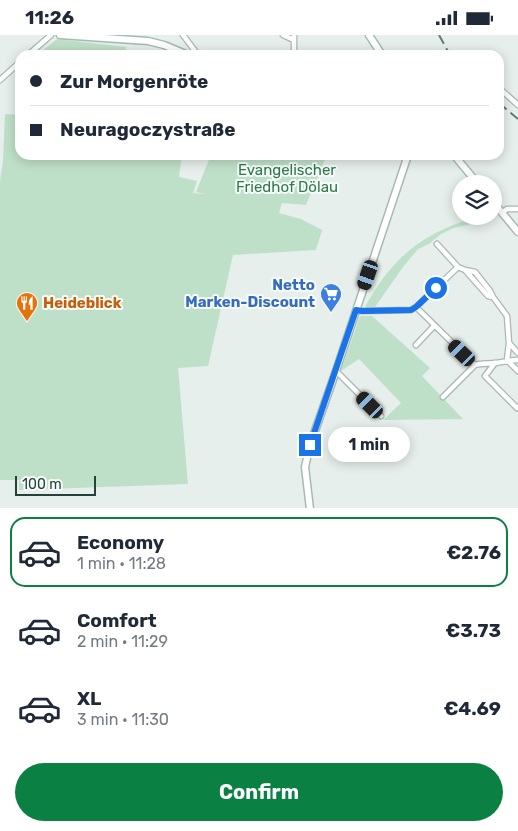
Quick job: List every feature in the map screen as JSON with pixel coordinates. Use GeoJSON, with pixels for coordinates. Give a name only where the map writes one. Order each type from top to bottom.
{"type":"FeatureCollection","features":[{"type":"Feature","properties":{"kind":"main road"},"geometry":{"type":"LineString","coordinates":[[60,35],[142,40],[164,45],[175,50]]}},
{"type":"Feature","properties":{"kind":"main road"},"geometry":{"type":"LineString","coordinates":[[369,35],[379,50]]}},
{"type":"Feature","properties":{"kind":"main road"},"geometry":{"type":"LineString","coordinates":[[310,508],[305,467],[310,445],[406,160]]}},
{"type":"Feature","properties":{"kind":"main road"},"geometry":{"type":"LineString","coordinates":[[458,160],[471,175]]}},
{"type":"Feature","properties":{"kind":"main road"},"geometry":{"type":"LineString","coordinates":[[502,213],[518,232]]}},
{"type":"Feature","properties":{"kind":"street"},"geometry":{"type":"LineString","coordinates":[[34,50],[51,35]]}},
{"type":"Feature","properties":{"kind":"street"},"geometry":{"type":"LineString","coordinates":[[183,35],[194,50]]}},
{"type":"Feature","properties":{"kind":"street"},"geometry":{"type":"LineString","coordinates":[[283,35],[294,38]]}},
{"type":"Feature","properties":{"kind":"street"},"geometry":{"type":"LineString","coordinates":[[0,80],[15,66]]}},
{"type":"Feature","properties":{"kind":"street"},"geometry":{"type":"LineString","coordinates":[[504,92],[518,105]]}},
{"type":"Feature","properties":{"kind":"street"},"geometry":{"type":"LineString","coordinates":[[502,213],[507,209],[518,209]]}},
{"type":"Feature","properties":{"kind":"street"},"geometry":{"type":"LineString","coordinates":[[437,244],[488,296],[493,297],[507,316],[509,343],[507,360]]}},
{"type":"Feature","properties":{"kind":"street"},"geometry":{"type":"LineString","coordinates":[[356,310],[411,310],[458,267]]}},
{"type":"Feature","properties":{"kind":"street"},"geometry":{"type":"LineString","coordinates":[[416,307],[475,365]]}},
{"type":"Feature","properties":{"kind":"street"},"geometry":{"type":"LineString","coordinates":[[416,345],[434,326]]}},
{"type":"Feature","properties":{"kind":"street"},"geometry":{"type":"LineString","coordinates":[[509,343],[518,353]]}},
{"type":"Feature","properties":{"kind":"street"},"geometry":{"type":"LineString","coordinates":[[507,360],[518,371]]}},
{"type":"Feature","properties":{"kind":"street"},"geometry":{"type":"LineString","coordinates":[[444,397],[475,365],[518,360]]}},
{"type":"Feature","properties":{"kind":"street"},"geometry":{"type":"LineString","coordinates":[[495,363],[485,376],[518,407]]}},
{"type":"Feature","properties":{"kind":"street"},"geometry":{"type":"LineString","coordinates":[[336,371],[381,416]]}},
{"type":"Feature","properties":{"kind":"green space"},"geometry":{"type":"Polygon","coordinates":[[[57,39],[126,47],[126,50],[43,50],[57,39]]]}},
{"type":"Feature","properties":{"kind":"green space","name":"Evangelischer Friedhof Dölau"},"geometry":{"type":"Polygon","coordinates":[[[5,114],[15,115],[15,160],[181,160],[179,177],[197,181],[193,193],[205,194],[196,192],[209,160],[325,160],[306,205],[282,203],[279,213],[301,219],[322,230],[316,250],[233,255],[208,366],[178,368],[188,484],[19,490],[19,480],[0,480],[0,181],[3,161],[5,114]]]}},
{"type":"Feature","properties":{"kind":"green space"},"geometry":{"type":"Polygon","coordinates":[[[452,225],[467,225],[441,234],[429,244],[418,249],[375,307],[365,307],[375,290],[397,262],[409,251],[452,225]]]}},
{"type":"Feature","properties":{"kind":"green space"},"geometry":{"type":"Polygon","coordinates":[[[360,316],[372,316],[430,368],[422,376],[463,419],[383,420],[401,403],[359,359],[341,371],[360,316]]]}},
{"type":"Feature","properties":{"kind":"railway"},"geometry":{"type":"LineString","coordinates":[[439,35],[447,50]]}},
{"type":"Feature","properties":{"kind":"railway"},"geometry":{"type":"LineString","coordinates":[[504,107],[518,119]]}},
{"type":"Feature","properties":{"kind":"place","name":"Netto Marken-Discount"},"geometry":{"type":"Point","coordinates":[331,313]}},
{"type":"Feature","properties":{"kind":"place","name":"Heideblick"},"geometry":{"type":"Point","coordinates":[27,322]}},
{"type":"Feature","properties":{"kind":"route"},"geometry":{"type":"LineString","coordinates":[[310,445],[356,310],[411,310],[436,288]]}}]}
